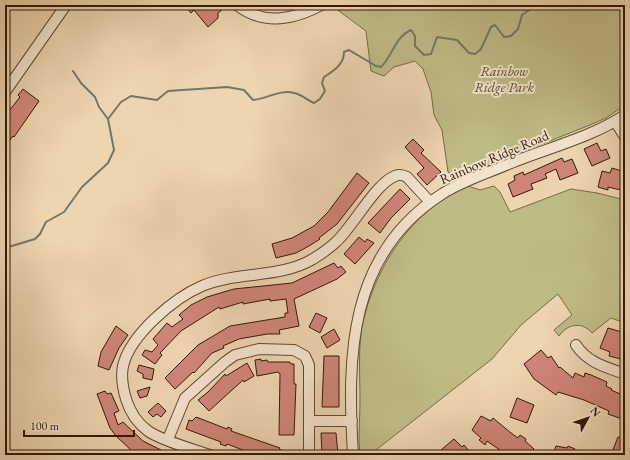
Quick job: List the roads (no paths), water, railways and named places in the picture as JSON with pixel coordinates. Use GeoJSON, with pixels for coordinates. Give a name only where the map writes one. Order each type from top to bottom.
{"type":"FeatureCollection","features":[{"type":"Feature","properties":{"kind":"street"},"geometry":{"type":"LineString","coordinates":[[5,92],[66,5]]}},
{"type":"Feature","properties":{"kind":"street"},"geometry":{"type":"LineString","coordinates":[[237,5],[258,16],[282,19],[304,14],[321,5]]}},
{"type":"Feature","properties":{"kind":"street","name":"Rainbow Ridge Road"},"geometry":{"type":"LineString","coordinates":[[353,455],[352,348],[358,311],[377,264],[395,238],[404,227],[430,202],[457,186],[615,121],[625,115]]}},
{"type":"Feature","properties":{"kind":"street"},"geometry":{"type":"LineString","coordinates":[[615,121],[625,137]]}},
{"type":"Feature","properties":{"kind":"street"},"geometry":{"type":"LineString","coordinates":[[210,455],[148,431],[132,413],[125,396],[123,367],[130,350],[145,330],[168,306],[188,292],[217,280],[283,270],[306,263],[337,241],[374,196],[395,176],[402,175],[407,177],[430,202]]}},
{"type":"Feature","properties":{"kind":"street"},"geometry":{"type":"LineString","coordinates":[[576,345],[582,355],[594,363],[625,374]]}},
{"type":"Feature","properties":{"kind":"street"},"geometry":{"type":"LineString","coordinates":[[168,439],[184,398],[230,359],[247,351],[259,349],[294,350],[305,356],[309,365],[309,455]]}},
{"type":"Feature","properties":{"kind":"street"},"geometry":{"type":"LineString","coordinates":[[309,420],[352,421]]}},
{"type":"Feature","properties":{"kind":"waterway"},"geometry":{"type":"LineString","coordinates":[[5,248],[35,239],[40,234],[46,222],[64,212],[82,187],[108,163],[114,150],[108,119],[121,102],[131,96],[157,100],[168,91],[227,87],[244,90],[253,100],[289,92],[297,94],[314,103],[320,99],[325,91],[322,83],[324,77],[340,64],[344,57],[344,52],[349,50],[376,66],[381,67],[401,37],[411,30],[415,36],[415,46],[424,55],[431,54],[437,37],[457,40],[469,53],[475,54],[481,49],[491,27],[495,25],[504,37],[511,36],[518,29],[522,15],[536,5]]}},
{"type":"Feature","properties":{"kind":"waterway"},"geometry":{"type":"LineString","coordinates":[[73,71],[81,83],[95,97],[99,107],[108,119]]}},
{"type":"Feature","properties":{"kind":"park label","name":"Rainbow Ridge Park"},"geometry":{"type":"Point","coordinates":[504,80]}}]}
